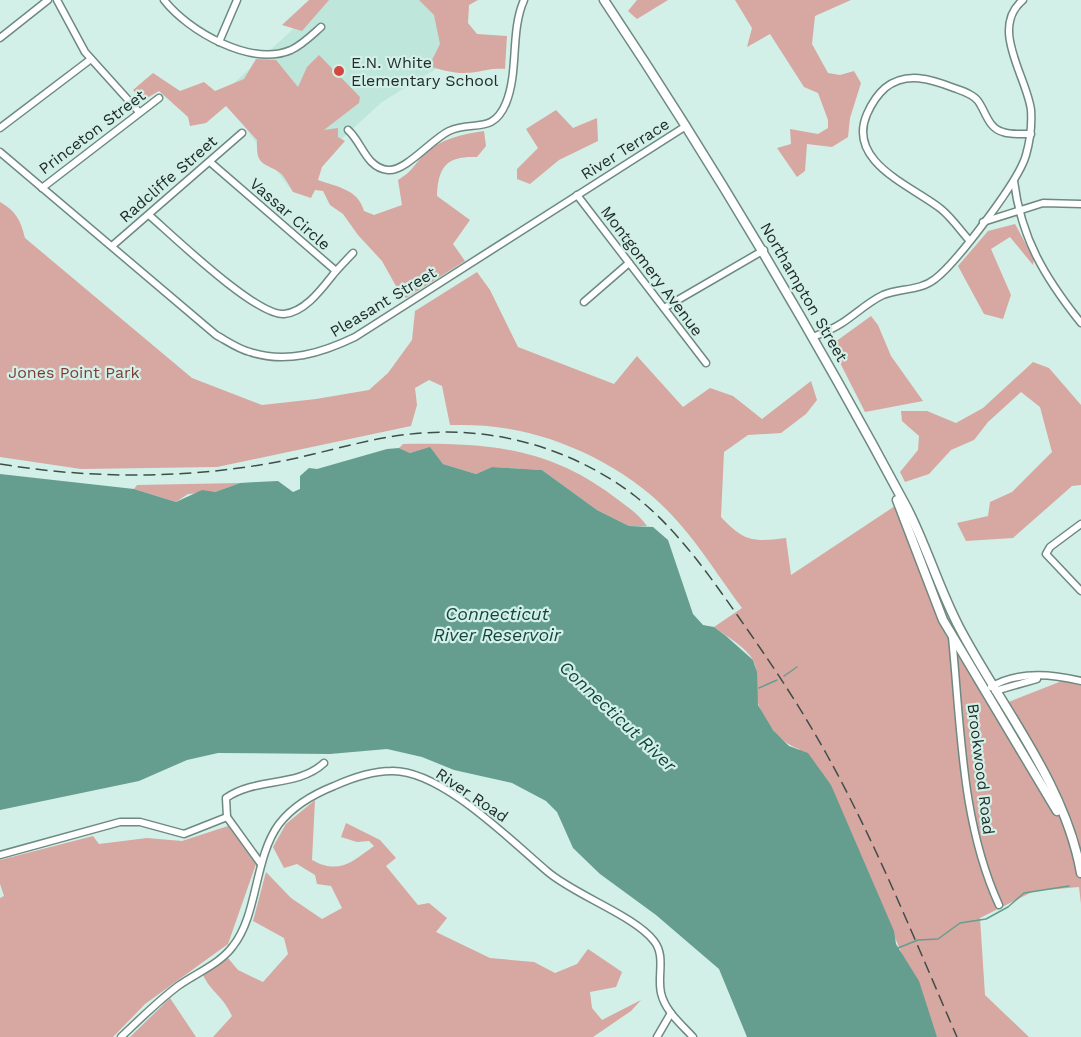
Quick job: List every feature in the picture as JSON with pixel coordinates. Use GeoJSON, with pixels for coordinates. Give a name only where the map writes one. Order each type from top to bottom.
{"type":"FeatureCollection","features":[{"type":"Feature","properties":{"kind":"main road","name":"Northampton Street"},"geometry":{"type":"LineString","coordinates":[[604,0],[764,250],[889,478]]}},
{"type":"Feature","properties":{"kind":"main road"},"geometry":{"type":"LineString","coordinates":[[889,478],[934,600],[952,634],[992,690]]}},
{"type":"Feature","properties":{"kind":"main road"},"geometry":{"type":"LineString","coordinates":[[889,478],[915,526],[953,616],[1072,838],[1081,873]]}},
{"type":"Feature","properties":{"kind":"street"},"geometry":{"type":"LineString","coordinates":[[0,39],[48,0]]}},
{"type":"Feature","properties":{"kind":"street"},"geometry":{"type":"LineString","coordinates":[[57,0],[91,58],[139,112]]}},
{"type":"Feature","properties":{"kind":"street"},"geometry":{"type":"LineString","coordinates":[[164,0],[186,23],[219,42],[265,53],[282,53],[293,49],[321,27]]}},
{"type":"Feature","properties":{"kind":"street"},"geometry":{"type":"LineString","coordinates":[[219,42],[237,0]]}},
{"type":"Feature","properties":{"kind":"street"},"geometry":{"type":"LineString","coordinates":[[348,130],[354,135],[365,155],[375,165],[389,170],[401,167],[429,143],[451,130],[490,123],[499,117],[507,101],[517,25],[524,0]]}},
{"type":"Feature","properties":{"kind":"street"},"geometry":{"type":"LineString","coordinates":[[813,337],[839,325],[885,294],[920,288],[934,280],[969,240],[1014,181],[1026,157],[1031,134],[1031,109],[1011,53],[1010,29],[1014,8],[1023,0]]}},
{"type":"Feature","properties":{"kind":"street"},"geometry":{"type":"LineString","coordinates":[[0,129],[91,58]]}},
{"type":"Feature","properties":{"kind":"street"},"geometry":{"type":"LineString","coordinates":[[969,240],[943,211],[894,179],[875,159],[863,142],[861,128],[871,106],[881,91],[900,79],[910,77],[933,80],[969,94],[978,101],[990,124],[1002,132],[1031,134]]}},
{"type":"Feature","properties":{"kind":"street","name":"Princeton Street"},"geometry":{"type":"LineString","coordinates":[[42,188],[159,98]]}},
{"type":"Feature","properties":{"kind":"street","name":"River Terrace"},"geometry":{"type":"LineString","coordinates":[[577,195],[686,126]]}},
{"type":"Feature","properties":{"kind":"street","name":"Radcliffe Street"},"geometry":{"type":"LineString","coordinates":[[112,246],[242,133]]}},
{"type":"Feature","properties":{"kind":"street","name":"Pleasant Street"},"geometry":{"type":"LineString","coordinates":[[0,152],[216,335],[249,352],[278,357],[312,355],[332,348],[382,321],[577,195]]}},
{"type":"Feature","properties":{"kind":"street","name":"Vassar Circle"},"geometry":{"type":"LineString","coordinates":[[149,215],[256,305],[278,314],[286,314],[320,292],[336,271],[210,162]]}},
{"type":"Feature","properties":{"kind":"street"},"geometry":{"type":"LineString","coordinates":[[1014,181],[1018,211],[1033,251],[1081,322]]}},
{"type":"Feature","properties":{"kind":"street","name":"Montgomery Avenue"},"geometry":{"type":"LineString","coordinates":[[577,195],[706,363]]}},
{"type":"Feature","properties":{"kind":"street"},"geometry":{"type":"LineString","coordinates":[[983,222],[1043,203],[1081,204]]}},
{"type":"Feature","properties":{"kind":"street"},"geometry":{"type":"LineString","coordinates":[[664,308],[764,250]]}},
{"type":"Feature","properties":{"kind":"street"},"geometry":{"type":"LineString","coordinates":[[336,271],[354,253]]}},
{"type":"Feature","properties":{"kind":"street"},"geometry":{"type":"LineString","coordinates":[[584,302],[629,263]]}},
{"type":"Feature","properties":{"kind":"street"},"geometry":{"type":"LineString","coordinates":[[1081,524],[1050,547],[1046,554],[1081,591]]}},
{"type":"Feature","properties":{"kind":"street","name":"Brookwood Road"},"geometry":{"type":"LineString","coordinates":[[952,634],[971,824],[987,879],[999,905]]}},
{"type":"Feature","properties":{"kind":"street"},"geometry":{"type":"LineString","coordinates":[[992,690],[1052,676],[1081,681]]}},
{"type":"Feature","properties":{"kind":"street"},"geometry":{"type":"LineString","coordinates":[[261,864],[227,817],[226,798],[254,785],[308,776],[324,763]]}},
{"type":"Feature","properties":{"kind":"street","name":"River Road"},"geometry":{"type":"LineString","coordinates":[[121,1037],[168,994],[222,957],[234,946],[246,920],[261,864],[279,824],[296,807],[316,794],[370,773],[393,770],[412,774],[460,800],[494,824],[549,873],[637,926],[654,940],[661,959],[662,996],[671,1013],[693,1037]]}},
{"type":"Feature","properties":{"kind":"street"},"geometry":{"type":"LineString","coordinates":[[0,855],[120,822],[140,822],[184,834],[227,817]]}},
{"type":"Feature","properties":{"kind":"street"},"geometry":{"type":"LineString","coordinates":[[657,1037],[671,1013]]}},
{"type":"Feature","properties":{"kind":"shaded area","name":"E.N. White Elementary School"},"geometry":{"type":"Polygon","coordinates":[[[325,0],[431,0],[470,48],[382,102],[289,187],[221,95],[325,0]]]}},
{"type":"Feature","properties":{"kind":"green space"},"geometry":{"type":"Polygon","coordinates":[[[309,0],[329,0],[302,31],[282,25],[309,0]]]}},
{"type":"Feature","properties":{"kind":"green space"},"geometry":{"type":"Polygon","coordinates":[[[419,0],[478,0],[469,5],[468,23],[477,34],[507,36],[505,69],[464,73],[429,66],[440,44],[434,15],[419,0]]]}},
{"type":"Feature","properties":{"kind":"green space"},"geometry":{"type":"Polygon","coordinates":[[[637,0],[668,0],[637,19],[628,11],[637,0]]]}},
{"type":"Feature","properties":{"kind":"green space"},"geometry":{"type":"Polygon","coordinates":[[[735,0],[851,0],[815,16],[812,44],[828,73],[840,75],[854,71],[861,83],[850,118],[848,137],[832,147],[807,144],[805,171],[797,177],[777,148],[791,144],[790,129],[818,134],[828,128],[828,120],[818,93],[804,87],[770,34],[747,47],[752,28],[735,0]]]}},
{"type":"Feature","properties":{"kind":"green space"},"geometry":{"type":"Polygon","coordinates":[[[319,55],[360,97],[359,103],[324,130],[338,128],[338,137],[345,141],[322,167],[318,180],[352,193],[364,211],[374,215],[402,205],[398,180],[405,176],[426,153],[449,139],[484,131],[486,146],[477,157],[459,158],[446,164],[438,185],[437,196],[470,220],[453,244],[465,261],[406,298],[401,295],[382,261],[358,235],[343,214],[330,205],[323,191],[315,190],[311,198],[293,192],[279,172],[261,162],[257,140],[226,106],[206,123],[190,126],[188,117],[159,91],[142,101],[133,90],[153,73],[180,91],[204,82],[215,91],[244,79],[256,59],[276,60],[298,87],[307,67],[319,55]]]}},
{"type":"Feature","properties":{"kind":"green space"},"geometry":{"type":"Polygon","coordinates":[[[556,110],[573,128],[597,118],[598,141],[559,160],[530,184],[517,179],[517,169],[538,148],[526,129],[556,110]]]}},
{"type":"Feature","properties":{"kind":"green space","name":"Jones Point Park"},"geometry":{"type":"Polygon","coordinates":[[[0,202],[17,217],[25,238],[192,378],[262,405],[369,390],[388,373],[412,340],[415,311],[477,272],[490,290],[518,347],[614,384],[637,356],[683,407],[710,388],[733,396],[762,419],[811,381],[817,400],[806,414],[781,433],[748,435],[724,452],[721,517],[743,536],[757,540],[786,538],[791,575],[907,498],[945,634],[991,709],[1072,677],[1081,683],[1081,904],[1079,887],[1034,891],[980,918],[985,995],[1029,1037],[937,1037],[852,836],[799,749],[780,738],[765,719],[757,701],[756,672],[750,655],[714,627],[742,608],[696,543],[661,504],[641,487],[596,458],[547,438],[521,431],[490,426],[450,425],[442,386],[429,380],[415,388],[417,405],[411,426],[217,467],[81,469],[0,457],[0,202]]]}},
{"type":"Feature","properties":{"kind":"green space"},"geometry":{"type":"Polygon","coordinates":[[[1015,224],[1034,259],[1033,265],[1010,237],[991,249],[1011,295],[1003,319],[984,314],[958,266],[988,231],[1015,224]]]}},
{"type":"Feature","properties":{"kind":"green space"},"geometry":{"type":"Polygon","coordinates":[[[871,316],[878,325],[891,356],[923,401],[865,412],[831,345],[871,316]]]}},
{"type":"Feature","properties":{"kind":"green space"},"geometry":{"type":"Polygon","coordinates":[[[1033,362],[1049,368],[1081,405],[1081,485],[1072,486],[1013,538],[966,541],[957,523],[988,516],[990,502],[1012,492],[1052,452],[1040,407],[1021,392],[988,422],[974,440],[951,450],[929,474],[905,482],[900,472],[918,450],[919,436],[902,421],[901,411],[927,411],[956,423],[983,408],[1033,362]]]}},
{"type":"Feature","properties":{"kind":"green space"},"geometry":{"type":"Polygon","coordinates":[[[403,444],[487,447],[538,457],[588,479],[640,517],[647,526],[629,526],[597,510],[542,470],[492,467],[476,474],[443,464],[430,448],[410,453],[399,448],[403,444]]]}},
{"type":"Feature","properties":{"kind":"green space"},"geometry":{"type":"Polygon","coordinates":[[[240,483],[215,492],[188,494],[176,502],[134,489],[137,485],[240,483]]]}},
{"type":"Feature","properties":{"kind":"green space"},"geometry":{"type":"Polygon","coordinates":[[[315,800],[312,860],[330,866],[345,865],[374,846],[369,841],[357,842],[341,837],[346,823],[380,840],[396,858],[386,866],[418,905],[429,903],[447,918],[436,932],[490,958],[534,962],[555,973],[577,964],[588,949],[622,972],[616,987],[590,992],[592,1008],[602,1020],[641,1000],[631,1011],[593,1037],[213,1037],[232,1016],[203,975],[228,958],[238,970],[263,982],[288,954],[284,938],[253,921],[266,872],[291,898],[322,919],[342,908],[331,886],[317,884],[315,875],[297,864],[284,868],[273,847],[286,824],[315,800]]]}},
{"type":"Feature","properties":{"kind":"green space"},"geometry":{"type":"Polygon","coordinates":[[[228,826],[256,864],[228,944],[145,1004],[113,1037],[0,1037],[0,898],[4,896],[0,884],[0,860],[93,836],[99,844],[147,838],[182,841],[228,826]]]}},
{"type":"Feature","properties":{"kind":"green space"},"geometry":{"type":"Polygon","coordinates":[[[170,998],[196,1037],[130,1037],[170,998]]]}},
{"type":"Feature","properties":{"kind":"water","name":"Connecticut River Reservoir"},"geometry":{"type":"Polygon","coordinates":[[[430,447],[443,464],[476,474],[492,467],[542,470],[597,510],[629,526],[653,527],[668,540],[693,614],[703,625],[714,627],[753,660],[757,672],[758,705],[773,730],[789,746],[808,753],[831,785],[894,931],[896,944],[919,981],[937,1037],[747,1037],[719,969],[656,915],[600,874],[573,848],[557,812],[546,801],[512,783],[454,770],[422,757],[387,749],[330,754],[218,753],[187,760],[139,781],[0,810],[0,474],[134,489],[176,502],[202,490],[215,492],[240,483],[278,481],[293,492],[300,489],[300,476],[309,468],[317,469],[387,449],[399,448],[410,453],[430,447]]]}},
{"type":"Feature","properties":{"kind":"waterway"},"geometry":{"type":"LineString","coordinates":[[784,676],[797,667]]}},
{"type":"Feature","properties":{"kind":"waterway"},"geometry":{"type":"LineString","coordinates":[[759,688],[777,680]]}},
{"type":"Feature","properties":{"kind":"waterway"},"geometry":{"type":"LineString","coordinates":[[898,948],[918,940],[938,939],[960,923],[986,919],[1008,907],[1024,893],[1069,886]]}},
{"type":"Feature","properties":{"kind":"railway"},"geometry":{"type":"LineString","coordinates":[[0,464],[104,474],[208,472],[277,462],[404,435],[451,432],[508,438],[535,445],[562,454],[612,480],[651,509],[679,538],[717,586],[796,703],[827,755],[863,824],[957,1037]]}},
{"type":"Feature","properties":{"kind":"place","name":"E.N. White Elementary School"},"geometry":{"type":"Point","coordinates":[339,71]}},
{"type":"Feature","properties":{"kind":"water label","name":"Connecticut River"},"geometry":{"type":"Point","coordinates":[618,716]}}]}
